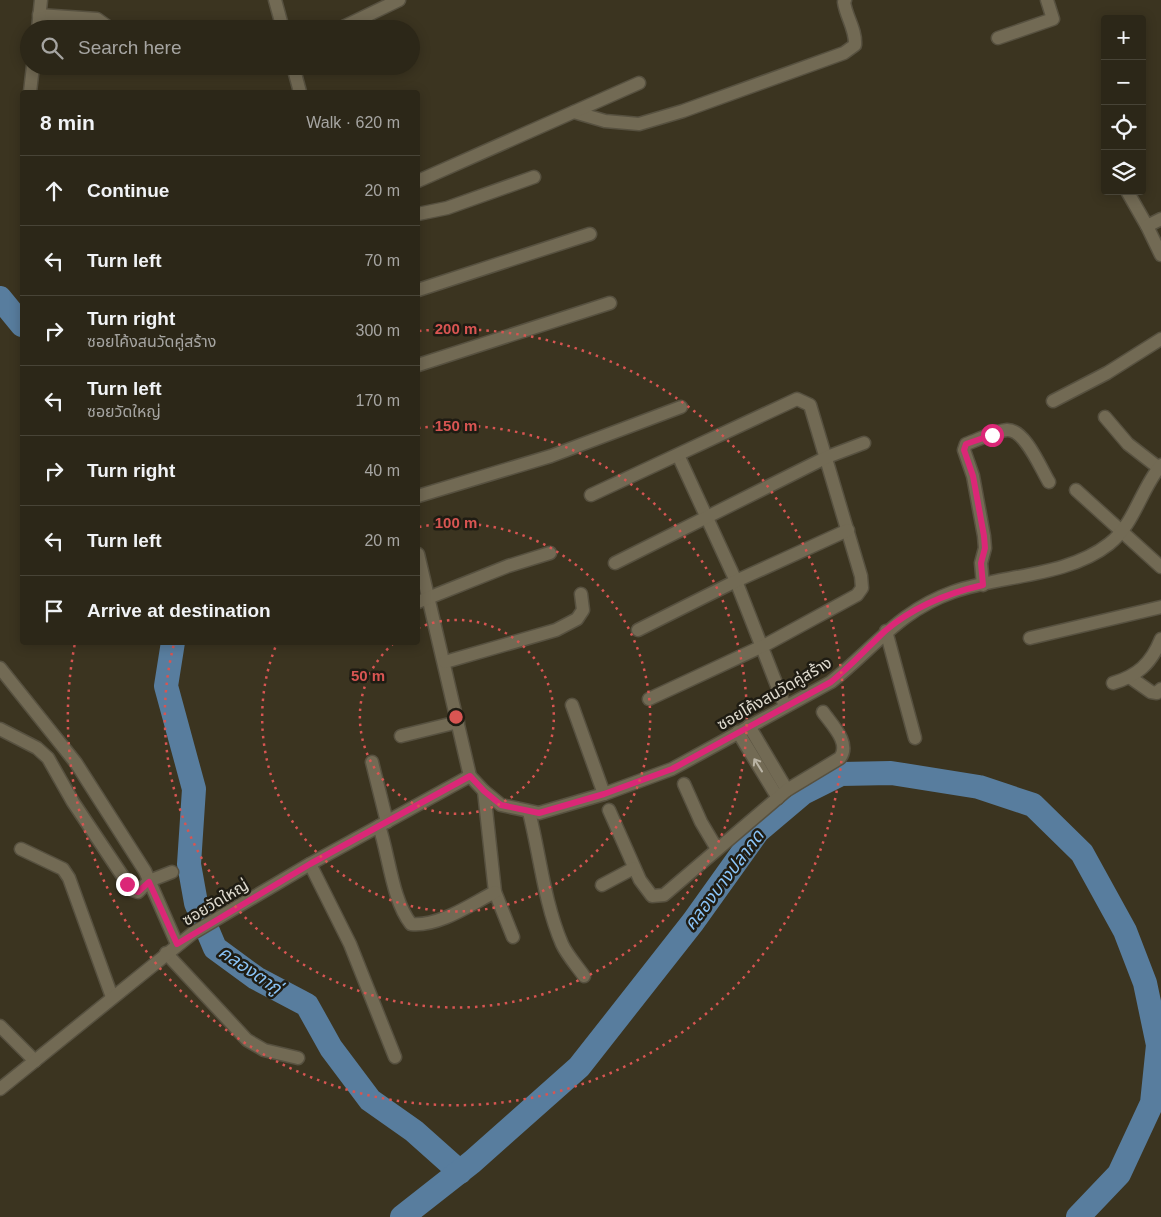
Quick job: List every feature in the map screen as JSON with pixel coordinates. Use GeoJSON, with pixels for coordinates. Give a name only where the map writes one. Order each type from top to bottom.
{"type":"FeatureCollection","features":[{"type":"Feature","properties":{"kind":"street"},"geometry":{"type":"LineString","coordinates":[[39,20],[41,0]]}},
{"type":"Feature","properties":{"kind":"street"},"geometry":{"type":"LineString","coordinates":[[276,0],[281,20]]}},
{"type":"Feature","properties":{"kind":"street"},"geometry":{"type":"LineString","coordinates":[[358,20],[399,0]]}},
{"type":"Feature","properties":{"kind":"street"},"geometry":{"type":"LineString","coordinates":[[574,112],[604,121],[639,124],[700,105],[844,53],[855,45],[856,36],[845,11],[845,0]]}},
{"type":"Feature","properties":{"kind":"street"},"geometry":{"type":"LineString","coordinates":[[998,38],[1053,19],[1047,0]]}},
{"type":"Feature","properties":{"kind":"street"},"geometry":{"type":"LineString","coordinates":[[39,15],[98,20]]}},
{"type":"Feature","properties":{"kind":"street"},"geometry":{"type":"LineString","coordinates":[[30,90],[32,75]]}},
{"type":"Feature","properties":{"kind":"street"},"geometry":{"type":"LineString","coordinates":[[295,75],[299,90]]}},
{"type":"Feature","properties":{"kind":"street"},"geometry":{"type":"LineString","coordinates":[[420,180],[639,83]]}},
{"type":"Feature","properties":{"kind":"street"},"geometry":{"type":"LineString","coordinates":[[420,214],[447,208],[534,177]]}},
{"type":"Feature","properties":{"kind":"street"},"geometry":{"type":"LineString","coordinates":[[1129,195],[1161,255]]}},
{"type":"Feature","properties":{"kind":"street"},"geometry":{"type":"LineString","coordinates":[[1147,226],[1161,219]]}},
{"type":"Feature","properties":{"kind":"street"},"geometry":{"type":"LineString","coordinates":[[420,289],[590,234]]}},
{"type":"Feature","properties":{"kind":"street"},"geometry":{"type":"LineString","coordinates":[[420,364],[610,303]]}},
{"type":"Feature","properties":{"kind":"street"},"geometry":{"type":"LineString","coordinates":[[1053,402],[1107,373],[1161,339]]}},
{"type":"Feature","properties":{"kind":"street"},"geometry":{"type":"LineString","coordinates":[[591,495],[796,399],[810,405],[848,530],[861,576],[862,588],[857,595],[649,699]]}},
{"type":"Feature","properties":{"kind":"street"},"geometry":{"type":"LineString","coordinates":[[420,495],[551,456],[681,407]]}},
{"type":"Feature","properties":{"kind":"street"},"geometry":{"type":"LineString","coordinates":[[1105,417],[1128,444],[1160,467]]}},
{"type":"Feature","properties":{"kind":"street"},"geometry":{"type":"LineString","coordinates":[[983,585],[981,563],[985,548],[984,536],[973,476],[964,450],[966,444],[1006,430],[1014,431],[1021,436],[1049,482]]}},
{"type":"Feature","properties":{"kind":"street"},"geometry":{"type":"LineString","coordinates":[[615,563],[827,457],[864,443]]}},
{"type":"Feature","properties":{"kind":"street"},"geometry":{"type":"LineString","coordinates":[[678,455],[736,580],[789,704]]}},
{"type":"Feature","properties":{"kind":"street","name":"ซอยโค้งสนวัดคู่สร้าง"},"geometry":{"type":"LineString","coordinates":[[470,776],[501,805],[539,813],[604,794],[672,769],[831,682],[854,664],[886,631],[912,612],[953,592],[1045,572],[1091,555],[1109,544],[1121,532],[1160,467]]}},
{"type":"Feature","properties":{"kind":"street"},"geometry":{"type":"LineString","coordinates":[[1076,490],[1161,567]]}},
{"type":"Feature","properties":{"kind":"street"},"geometry":{"type":"LineString","coordinates":[[638,630],[736,580],[848,530]]}},
{"type":"Feature","properties":{"kind":"street"},"geometry":{"type":"LineString","coordinates":[[423,600],[508,566],[550,552]]}},
{"type":"Feature","properties":{"kind":"street"},"geometry":{"type":"LineString","coordinates":[[420,572],[423,600],[444,662],[470,776]]}},
{"type":"Feature","properties":{"kind":"street"},"geometry":{"type":"LineString","coordinates":[[444,662],[556,630],[577,619],[583,610],[582,594]]}},
{"type":"Feature","properties":{"kind":"street"},"geometry":{"type":"LineString","coordinates":[[1030,638],[1161,607]]}},
{"type":"Feature","properties":{"kind":"street"},"geometry":{"type":"LineString","coordinates":[[886,631],[915,738]]}},
{"type":"Feature","properties":{"kind":"street"},"geometry":{"type":"LineString","coordinates":[[1113,683],[1131,678],[1144,667],[1161,639]]}},
{"type":"Feature","properties":{"kind":"street"},"geometry":{"type":"LineString","coordinates":[[0,668],[76,763],[145,871],[177,944]]}},
{"type":"Feature","properties":{"kind":"street"},"geometry":{"type":"LineString","coordinates":[[1131,678],[1151,692],[1157,692],[1161,688]]}},
{"type":"Feature","properties":{"kind":"street"},"geometry":{"type":"LineString","coordinates":[[572,705],[604,794]]}},
{"type":"Feature","properties":{"kind":"street"},"geometry":{"type":"LineString","coordinates":[[609,810],[640,880],[652,896],[664,895],[782,794],[840,758],[845,752],[844,744],[823,712]]}},
{"type":"Feature","properties":{"kind":"street"},"geometry":{"type":"LineString","coordinates":[[401,736],[458,722]]}},
{"type":"Feature","properties":{"kind":"street"},"geometry":{"type":"LineString","coordinates":[[0,729],[37,748],[48,758],[73,802],[132,890],[138,892],[149,882],[172,872]]}},
{"type":"Feature","properties":{"kind":"street"},"geometry":{"type":"LineString","coordinates":[[743,729],[782,794]]}},
{"type":"Feature","properties":{"kind":"street"},"geometry":{"type":"LineString","coordinates":[[372,762],[395,886],[406,918],[411,924],[419,925],[444,917],[495,892]]}},
{"type":"Feature","properties":{"kind":"street","name":"ซอยวัดใหญ่"},"geometry":{"type":"LineString","coordinates":[[0,1089],[177,944],[193,933],[310,864],[470,776]]}},
{"type":"Feature","properties":{"kind":"street"},"geometry":{"type":"LineString","coordinates":[[684,784],[701,822],[717,849]]}},
{"type":"Feature","properties":{"kind":"street"},"geometry":{"type":"LineString","coordinates":[[484,791],[495,892],[513,937]]}},
{"type":"Feature","properties":{"kind":"street"},"geometry":{"type":"LineString","coordinates":[[529,812],[539,851],[550,910],[563,946],[584,976]]}},
{"type":"Feature","properties":{"kind":"street"},"geometry":{"type":"LineString","coordinates":[[21,849],[63,869],[69,878],[112,997]]}},
{"type":"Feature","properties":{"kind":"street"},"geometry":{"type":"LineString","coordinates":[[310,864],[350,944],[395,1058]]}},
{"type":"Feature","properties":{"kind":"street"},"geometry":{"type":"LineString","coordinates":[[602,885],[634,868]]}},
{"type":"Feature","properties":{"kind":"street"},"geometry":{"type":"LineString","coordinates":[[166,953],[247,1040],[264,1050],[298,1058]]}},
{"type":"Feature","properties":{"kind":"street"},"geometry":{"type":"LineString","coordinates":[[0,1026],[34,1061]]}},
{"type":"Feature","properties":{"kind":"waterway","name":"คลองตาภู่"},"geometry":{"type":"LineString","coordinates":[[0,298],[20,323]]}},
{"type":"Feature","properties":{"kind":"waterway","name":"คลองตาภู่"},"geometry":{"type":"LineString","coordinates":[[173,645],[166,686],[194,789],[189,864],[196,903],[215,948],[256,978],[307,1005],[331,1048],[370,1100],[414,1131],[460,1172]]}},
{"type":"Feature","properties":{"kind":"waterway","name":"คลองบางปลากด"},"geometry":{"type":"LineString","coordinates":[[402,1217],[472,1162],[579,1067],[693,922],[758,831],[803,793],[841,774],[891,773],[979,787],[1033,805],[1082,853],[1125,931],[1145,983],[1158,1045],[1152,1103],[1119,1174],[1078,1217]]}},
{"type":"Feature","properties":{"kind":"route"},"geometry":{"type":"LineString","coordinates":[[127,884],[132,890],[138,892],[149,882],[177,944],[310,864],[470,776],[501,805],[539,813],[604,794],[672,769],[831,682],[854,664],[886,631],[912,612],[953,592],[983,585],[981,563],[985,548],[984,536],[978,497],[964,450],[966,444],[992,435]]}}]}
